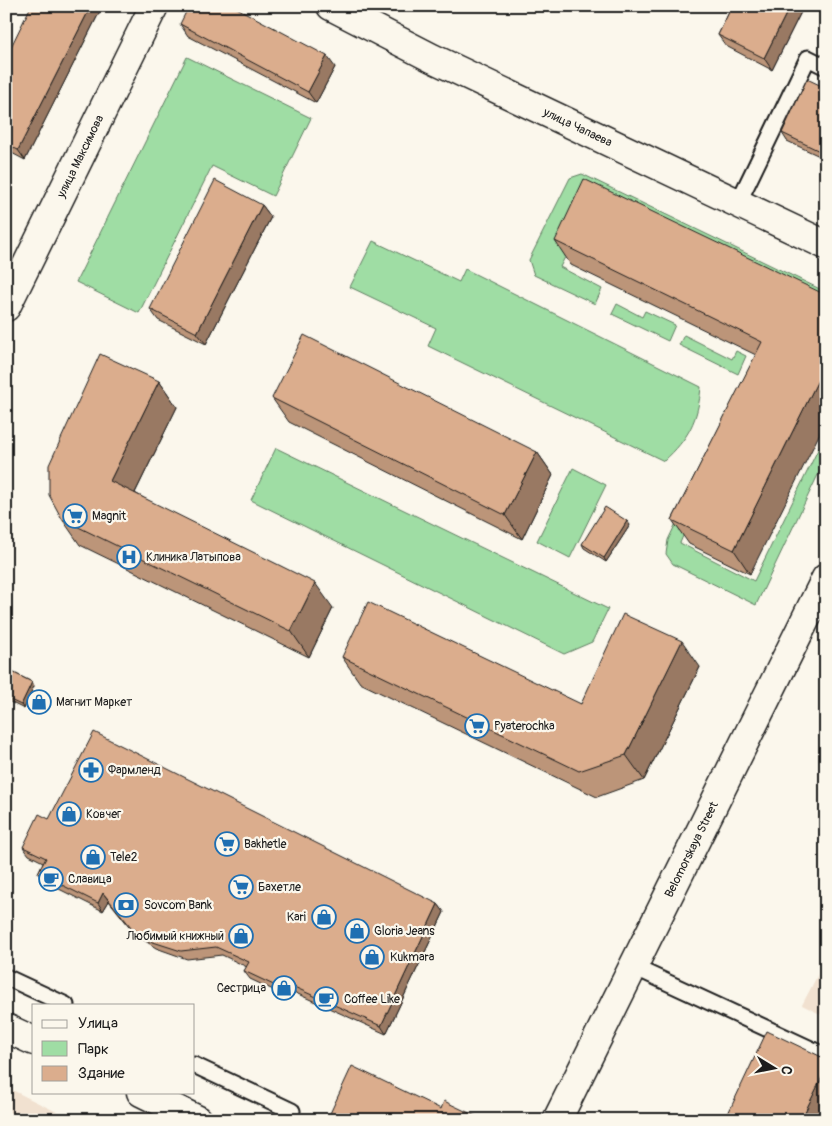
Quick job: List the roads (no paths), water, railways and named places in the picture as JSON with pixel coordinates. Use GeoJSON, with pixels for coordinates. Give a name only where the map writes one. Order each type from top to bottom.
{"type":"FeatureCollection","features":[{"type":"Feature","properties":{"kind":"main road","name":"улица Максимова"},"geometry":{"type":"LineString","coordinates":[[6,307],[154,6]]}},
{"type":"Feature","properties":{"kind":"main road","name":"улица Чапаева"},"geometry":{"type":"LineString","coordinates":[[331,6],[432,58],[826,245]]}},
{"type":"Feature","properties":{"kind":"main road","name":"Belomorskaya Street"},"geometry":{"type":"LineString","coordinates":[[557,1120],[825,583]]}},
{"type":"Feature","properties":{"kind":"main road"},"geometry":{"type":"LineString","coordinates":[[6,1028],[32,1040]]}},
{"type":"Feature","properties":{"kind":"main road"},"geometry":{"type":"LineString","coordinates":[[145,1094],[198,1120]]}},
{"type":"Feature","properties":{"kind":"lane"},"geometry":{"type":"LineString","coordinates":[[738,203],[808,58],[826,67]]}},
{"type":"Feature","properties":{"kind":"lane"},"geometry":{"type":"LineString","coordinates":[[634,967],[826,1056]]}},
{"type":"Feature","properties":{"kind":"lane"},"geometry":{"type":"LineString","coordinates":[[6,977],[64,1004]]}},
{"type":"Feature","properties":{"kind":"lane"},"geometry":{"type":"LineString","coordinates":[[195,1065],[292,1111],[288,1120]]}},
{"type":"Feature","properties":{"kind":"place","name":"Magnit"},"geometry":{"type":"Point","coordinates":[75,516]}},
{"type":"Feature","properties":{"kind":"place","name":"Клиника Латыпова"},"geometry":{"type":"Point","coordinates":[129,557]}},
{"type":"Feature","properties":{"kind":"place","name":"Магнит Маркет"},"geometry":{"type":"Point","coordinates":[39,702]}},
{"type":"Feature","properties":{"kind":"place","name":"Pyaterochka"},"geometry":{"type":"Point","coordinates":[477,726]}},
{"type":"Feature","properties":{"kind":"place","name":"Фармленд"},"geometry":{"type":"Point","coordinates":[91,770]}},
{"type":"Feature","properties":{"kind":"place","name":"Ковчег"},"geometry":{"type":"Point","coordinates":[69,814]}},
{"type":"Feature","properties":{"kind":"place","name":"Bakhetle"},"geometry":{"type":"Point","coordinates":[227,844]}},
{"type":"Feature","properties":{"kind":"place","name":"Tele2"},"geometry":{"type":"Point","coordinates":[93,857]}},
{"type":"Feature","properties":{"kind":"place","name":"Славица"},"geometry":{"type":"Point","coordinates":[51,879]}},
{"type":"Feature","properties":{"kind":"place","name":"Бахетле"},"geometry":{"type":"Point","coordinates":[241,887]}},
{"type":"Feature","properties":{"kind":"place","name":"Sovcom Bank"},"geometry":{"type":"Point","coordinates":[126,905]}},
{"type":"Feature","properties":{"kind":"place","name":"Kari"},"geometry":{"type":"Point","coordinates":[324,917]}},
{"type":"Feature","properties":{"kind":"place","name":"Gloria Jeans"},"geometry":{"type":"Point","coordinates":[357,931]}},
{"type":"Feature","properties":{"kind":"place","name":"Любимый книжный"},"geometry":{"type":"Point","coordinates":[241,936]}},
{"type":"Feature","properties":{"kind":"place","name":"Kukmara"},"geometry":{"type":"Point","coordinates":[372,957]}},
{"type":"Feature","properties":{"kind":"place","name":"Сестрица"},"geometry":{"type":"Point","coordinates":[284,988]}},
{"type":"Feature","properties":{"kind":"place","name":"Coffee Like"},"geometry":{"type":"Point","coordinates":[326,999]}}]}
